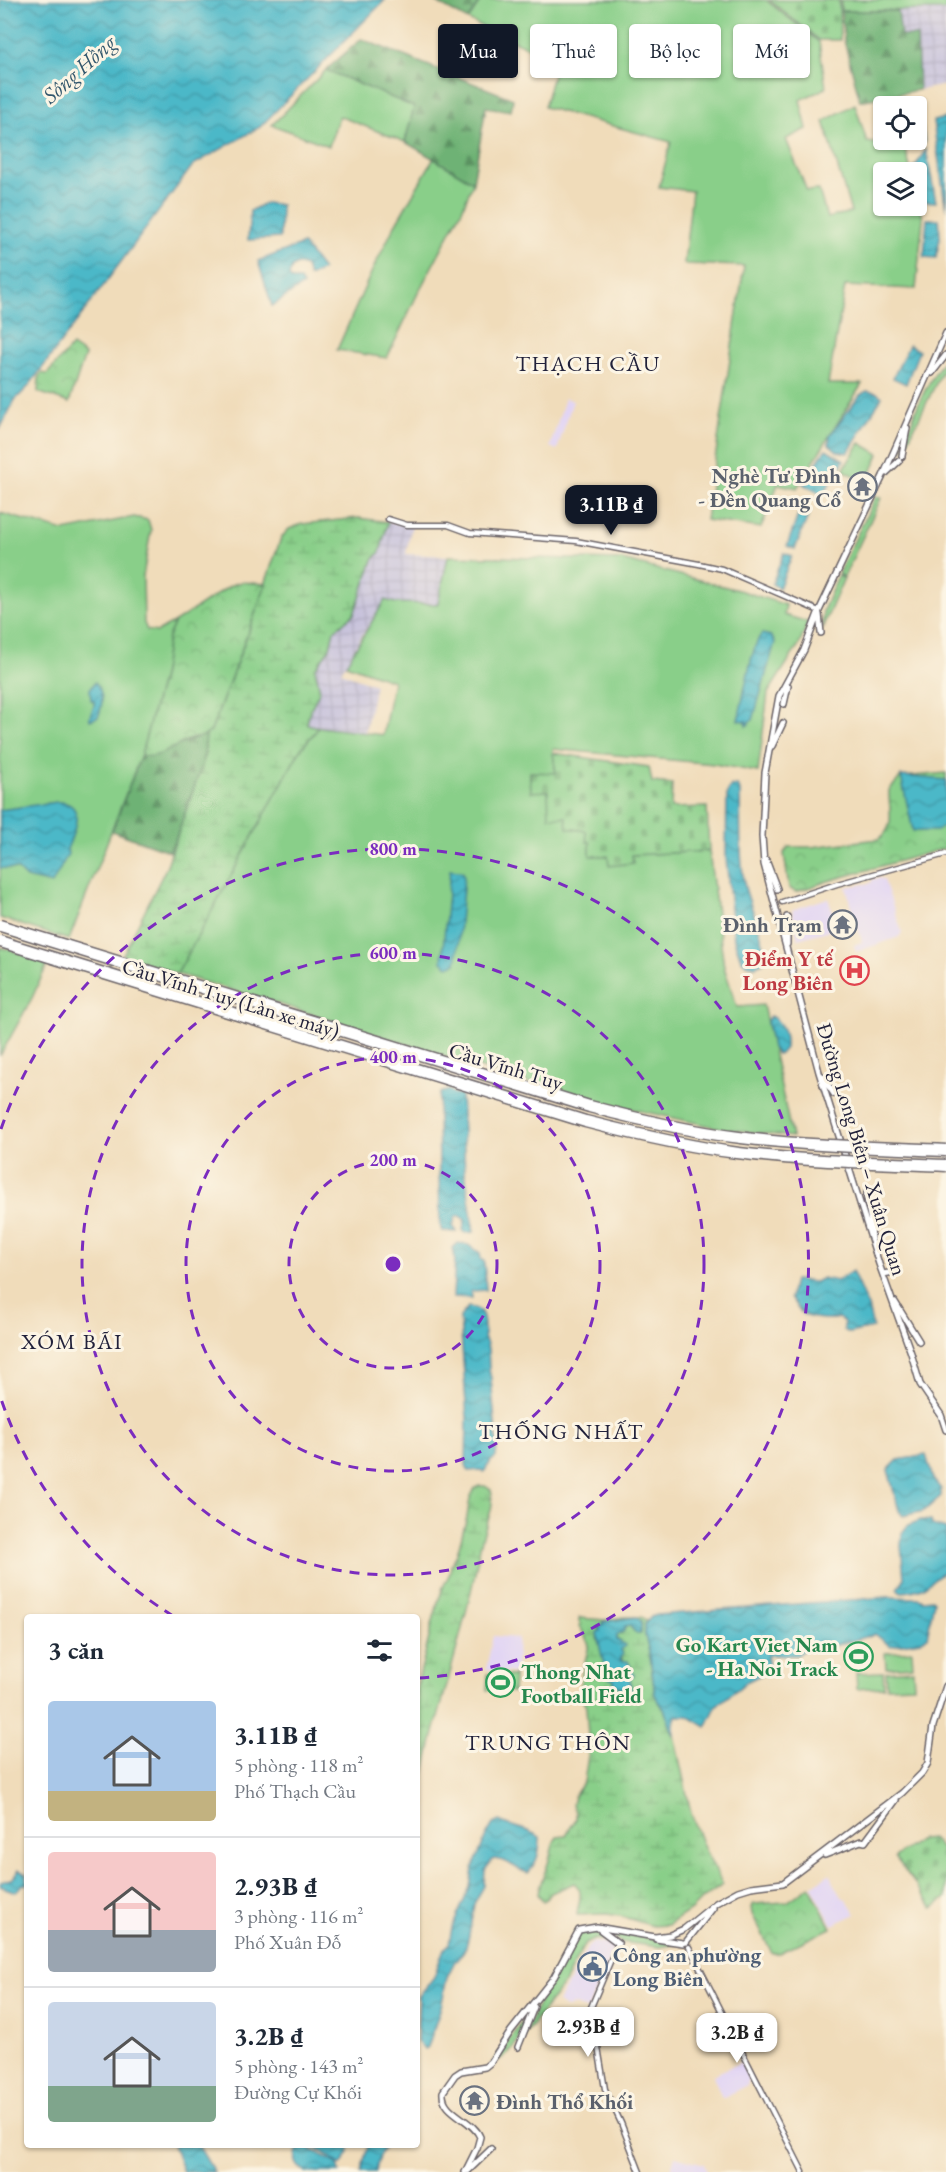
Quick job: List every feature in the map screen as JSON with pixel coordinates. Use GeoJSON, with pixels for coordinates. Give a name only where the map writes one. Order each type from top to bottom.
{"type":"FeatureCollection","features":[{"type":"Feature","properties":{"kind":"highway","name":"Cầu Vĩnh Tuy (Làn xe máy)"},"geometry":{"type":"LineString","coordinates":[[0,926],[641,1118],[729,1134],[791,1141],[946,1148]]}},
{"type":"Feature","properties":{"kind":"highway","name":"Cầu Vĩnh Tuy"},"geometry":{"type":"LineString","coordinates":[[0,926],[578,1106],[640,1123],[729,1139],[791,1146],[946,1153]]}},
{"type":"Feature","properties":{"kind":"highway","name":"Cầu Vĩnh Tuy"},"geometry":{"type":"LineString","coordinates":[[0,939],[586,1119],[637,1132],[727,1149],[780,1155],[946,1163]]}},
{"type":"Feature","properties":{"kind":"highway","name":"Cầu Vĩnh Tuy (Làn xe máy)"},"geometry":{"type":"LineString","coordinates":[[0,944],[636,1137],[737,1155],[790,1161],[946,1168]]}},
{"type":"Feature","properties":{"kind":"main road","name":"Đường Long Biên – Xuân Quan"},"geometry":{"type":"LineString","coordinates":[[946,333],[883,476],[819,611],[804,650],[779,696],[765,773],[762,851],[819,1071],[871,1239],[920,1384],[941,1415],[946,1430]]}},
{"type":"Feature","properties":{"kind":"main road"},"geometry":{"type":"LineString","coordinates":[[926,380],[946,355]]}},
{"type":"Feature","properties":{"kind":"main road"},"geometry":{"type":"LineString","coordinates":[[883,476],[901,458],[908,419]]}},
{"type":"Feature","properties":{"kind":"main road"},"geometry":{"type":"LineString","coordinates":[[819,611],[821,633]]}},
{"type":"Feature","properties":{"kind":"main road"},"geometry":{"type":"LineString","coordinates":[[784,704],[785,691],[794,670]]}},
{"type":"Feature","properties":{"kind":"main road"},"geometry":{"type":"LineString","coordinates":[[767,759],[783,723]]}},
{"type":"Feature","properties":{"kind":"main road"},"geometry":{"type":"LineString","coordinates":[[762,851],[777,890]]}},
{"type":"Feature","properties":{"kind":"main road"},"geometry":{"type":"LineString","coordinates":[[787,954],[788,917]]}},
{"type":"Feature","properties":{"kind":"main road"},"geometry":{"type":"LineString","coordinates":[[819,1071],[834,1094]]}},
{"type":"Feature","properties":{"kind":"main road"},"geometry":{"type":"LineString","coordinates":[[867,1192],[866,1200],[872,1229],[871,1239]]}},
{"type":"Feature","properties":{"kind":"main road"},"geometry":{"type":"LineString","coordinates":[[883,1274],[894,1272]]}},
{"type":"Feature","properties":{"kind":"main road"},"geometry":{"type":"LineString","coordinates":[[889,1293],[920,1341]]}},
{"type":"Feature","properties":{"kind":"main road"},"geometry":{"type":"LineString","coordinates":[[643,1934],[655,1937],[677,1933],[716,1903],[738,1891],[751,1887],[780,1884],[818,1858],[902,1793],[922,1773],[928,1763],[933,1725],[946,1686]]}},
{"type":"Feature","properties":{"kind":"main road"},"geometry":{"type":"LineString","coordinates":[[818,1858],[861,1840],[865,1842],[902,1793]]}},
{"type":"Feature","properties":{"kind":"main road"},"geometry":{"type":"LineString","coordinates":[[466,2172],[480,2138],[475,2129],[445,2103],[442,2092],[455,2075],[468,2069],[485,2067],[491,2062],[554,1977],[579,1930],[597,1927],[686,1944],[716,1903]]}},
{"type":"Feature","properties":{"kind":"main road"},"geometry":{"type":"LineString","coordinates":[[597,1927],[618,1943]]}},
{"type":"Feature","properties":{"kind":"main road"},"geometry":{"type":"LineString","coordinates":[[518,2047],[537,2000]]}},
{"type":"Feature","properties":{"kind":"main road"},"geometry":{"type":"LineString","coordinates":[[466,2172],[490,2149]]}},
{"type":"Feature","properties":{"kind":"street"},"geometry":{"type":"LineString","coordinates":[[388,519],[407,525],[448,525],[470,533],[576,541],[699,564],[722,569],[819,611]]}},
{"type":"Feature","properties":{"kind":"street"},"geometry":{"type":"LineString","coordinates":[[782,902],[837,884],[946,854]]}},
{"type":"Feature","properties":{"kind":"street"},"geometry":{"type":"LineString","coordinates":[[618,1943],[589,2012],[594,2023],[605,2089],[640,2172]]}},
{"type":"Feature","properties":{"kind":"street"},"geometry":{"type":"LineString","coordinates":[[686,1944],[803,2172]]}},
{"type":"Feature","properties":{"kind":"shaded area"},"geometry":{"type":"Polygon","coordinates":[[[946,10],[946,85],[919,90],[917,37],[901,36],[898,11],[946,10]]]}},
{"type":"Feature","properties":{"kind":"shaded area"},"geometry":{"type":"Polygon","coordinates":[[[565,398],[573,401],[557,450],[550,447],[565,398]]]}},
{"type":"Feature","properties":{"kind":"shaded area"},"geometry":{"type":"Polygon","coordinates":[[[388,522],[412,525],[406,554],[448,556],[438,604],[396,603],[385,600],[341,672],[375,685],[365,732],[307,725],[310,711],[320,690],[315,669],[330,648],[334,631],[354,613],[373,560],[380,552],[388,522]]]}},
{"type":"Feature","properties":{"kind":"shaded area"},"geometry":{"type":"Polygon","coordinates":[[[873,879],[884,880],[902,932],[899,937],[856,952],[854,945],[862,942],[846,887],[871,883],[873,879]]]}},
{"type":"Feature","properties":{"kind":"shaded area"},"geometry":{"type":"Polygon","coordinates":[[[828,898],[834,917],[828,918],[831,930],[798,939],[792,910],[828,898]]]}},
{"type":"Feature","properties":{"kind":"shaded area"},"geometry":{"type":"Polygon","coordinates":[[[493,1636],[518,1638],[516,1673],[486,1670],[493,1636]]]}},
{"type":"Feature","properties":{"kind":"shaded area"},"geometry":{"type":"Polygon","coordinates":[[[829,1874],[842,1897],[847,1900],[856,1914],[832,1925],[812,1886],[829,1874]]]}},
{"type":"Feature","properties":{"kind":"shaded area","name":"Công an phường Long Biên"},"geometry":{"type":"Polygon","coordinates":[[[594,1942],[615,1945],[587,2010],[576,2005],[566,2007],[558,2002],[589,1945],[594,1942]]]}},
{"type":"Feature","properties":{"kind":"shaded area"},"geometry":{"type":"Polygon","coordinates":[[[741,2062],[749,2079],[747,2085],[722,2098],[713,2075],[741,2062]]]}},
{"type":"Feature","properties":{"kind":"shaded area"},"geometry":{"type":"Polygon","coordinates":[[[675,2156],[704,2164],[707,2172],[670,2172],[675,2156]]]}},
{"type":"Feature","properties":{"kind":"green space"},"geometry":{"type":"Polygon","coordinates":[[[432,0],[481,0],[468,20],[432,0]]]}},
{"type":"Feature","properties":{"kind":"green space"},"geometry":{"type":"Polygon","coordinates":[[[481,0],[766,0],[796,24],[733,24],[733,78],[810,78],[810,35],[819,42],[826,88],[800,100],[807,129],[786,139],[807,191],[819,190],[827,218],[851,212],[824,121],[855,104],[867,142],[873,143],[873,150],[906,150],[909,162],[873,162],[873,216],[922,216],[916,289],[845,286],[828,384],[862,384],[797,488],[778,484],[761,528],[706,520],[744,266],[684,264],[692,191],[659,187],[671,142],[544,107],[552,78],[617,78],[617,24],[530,24],[530,49],[518,43],[518,24],[477,24],[468,20],[481,0]]]}},
{"type":"Feature","properties":{"kind":"green space"},"geometry":{"type":"Polygon","coordinates":[[[769,0],[839,0],[840,40],[819,40],[810,33],[810,24],[799,24],[769,0]]]}},
{"type":"Feature","properties":{"kind":"green space"},"geometry":{"type":"Polygon","coordinates":[[[841,0],[946,0],[946,10],[841,11],[841,0]]]}},
{"type":"Feature","properties":{"kind":"green space"},"geometry":{"type":"Polygon","coordinates":[[[841,11],[898,11],[901,36],[917,36],[919,90],[873,96],[873,99],[860,101],[844,40],[841,11]]]}},
{"type":"Feature","properties":{"kind":"green space"},"geometry":{"type":"Polygon","coordinates":[[[361,39],[438,69],[438,78],[460,78],[513,99],[511,111],[486,107],[473,182],[405,142],[414,107],[326,70],[361,39]]]}},
{"type":"Feature","properties":{"kind":"green space"},"geometry":{"type":"Polygon","coordinates":[[[326,70],[415,107],[405,142],[339,116],[329,146],[272,125],[326,70]]]}},
{"type":"Feature","properties":{"kind":"green space"},"geometry":{"type":"Polygon","coordinates":[[[434,158],[473,182],[462,210],[387,358],[337,350],[395,225],[434,158]]]}},
{"type":"Feature","properties":{"kind":"green space"},"geometry":{"type":"Polygon","coordinates":[[[72,346],[85,355],[69,403],[38,392],[39,376],[42,373],[47,374],[72,346]]]}},
{"type":"Feature","properties":{"kind":"green space"},"geometry":{"type":"Polygon","coordinates":[[[946,357],[946,363],[903,451],[920,401],[946,357]]]}},
{"type":"Feature","properties":{"kind":"green space"},"geometry":{"type":"Polygon","coordinates":[[[860,443],[879,454],[867,482],[843,470],[860,443]]]}},
{"type":"Feature","properties":{"kind":"green space"},"geometry":{"type":"Polygon","coordinates":[[[876,496],[881,498],[844,577],[838,574],[876,496]]]}},
{"type":"Feature","properties":{"kind":"green space"},"geometry":{"type":"Polygon","coordinates":[[[0,513],[64,531],[134,517],[148,520],[151,530],[143,576],[144,623],[147,630],[157,632],[175,622],[168,637],[163,673],[141,755],[69,940],[0,918],[0,513]]]}},
{"type":"Feature","properties":{"kind":"green space"},"geometry":{"type":"Polygon","coordinates":[[[358,518],[388,522],[380,552],[373,560],[354,614],[334,631],[330,648],[315,669],[320,690],[310,711],[307,724],[319,727],[300,750],[177,974],[122,956],[166,868],[204,760],[206,735],[211,731],[281,538],[289,529],[302,524],[358,518]]]}},
{"type":"Feature","properties":{"kind":"green space"},"geometry":{"type":"Polygon","coordinates":[[[448,556],[622,560],[742,591],[786,605],[784,615],[808,622],[800,643],[768,693],[758,772],[714,764],[553,749],[556,774],[530,773],[531,791],[548,791],[569,820],[586,831],[590,841],[608,856],[709,851],[724,967],[737,1007],[763,1005],[792,1137],[719,1128],[568,1095],[177,974],[300,750],[319,727],[383,735],[393,681],[346,664],[385,600],[396,603],[438,604],[448,556]]]}},
{"type":"Feature","properties":{"kind":"green space"},"geometry":{"type":"Polygon","coordinates":[[[838,576],[844,578],[822,629],[823,611],[838,576]]]}},
{"type":"Feature","properties":{"kind":"green space"},"geometry":{"type":"Polygon","coordinates":[[[241,582],[266,584],[211,731],[158,754],[141,755],[163,673],[168,637],[175,622],[231,585],[241,582]]]}},
{"type":"Feature","properties":{"kind":"green space"},"geometry":{"type":"Polygon","coordinates":[[[206,735],[204,760],[171,852],[112,831],[141,755],[152,756],[206,735]]]}},
{"type":"Feature","properties":{"kind":"green space"},"geometry":{"type":"Polygon","coordinates":[[[553,753],[649,767],[652,782],[672,784],[671,808],[707,807],[709,851],[632,855],[633,863],[609,866],[608,856],[590,856],[590,842],[587,842],[586,831],[567,828],[566,817],[549,817],[548,791],[531,792],[530,772],[556,773],[553,753]]]}},
{"type":"Feature","properties":{"kind":"green space"},"geometry":{"type":"Polygon","coordinates":[[[946,773],[946,848],[796,892],[789,888],[784,853],[788,847],[811,847],[879,839],[885,834],[890,823],[889,790],[901,777],[946,773]]]}},
{"type":"Feature","properties":{"kind":"green space"},"geometry":{"type":"Polygon","coordinates":[[[0,947],[24,954],[47,965],[32,998],[0,1056],[0,947]]]}},
{"type":"Feature","properties":{"kind":"green space"},"geometry":{"type":"Polygon","coordinates":[[[485,1486],[491,1490],[491,1512],[420,1789],[420,1674],[436,1609],[457,1554],[470,1498],[475,1488],[485,1486]]]}},
{"type":"Feature","properties":{"kind":"green space"},"geometry":{"type":"Polygon","coordinates":[[[641,1617],[647,1621],[645,1635],[655,1695],[664,1709],[674,1735],[691,1813],[703,1846],[723,1885],[668,1925],[653,1926],[606,1914],[577,1915],[580,1891],[574,1883],[551,1893],[543,1901],[538,1894],[555,1839],[557,1836],[566,1835],[576,1819],[572,1805],[574,1796],[584,1782],[589,1749],[581,1678],[589,1645],[580,1626],[580,1618],[605,1620],[641,1617]],[[626,1619],[604,1625],[597,1638],[614,1685],[631,1692],[630,1677],[633,1676],[628,1661],[622,1661],[621,1642],[617,1640],[617,1635],[624,1631],[625,1626],[630,1626],[634,1631],[641,1633],[641,1621],[626,1619]]]}},
{"type":"Feature","properties":{"kind":"green space"},"geometry":{"type":"Polygon","coordinates":[[[912,1651],[913,1666],[886,1668],[885,1653],[912,1651]]]}},
{"type":"Feature","properties":{"kind":"green space"},"geometry":{"type":"Polygon","coordinates":[[[913,1670],[914,1686],[887,1687],[886,1672],[913,1670]]]}},
{"type":"Feature","properties":{"kind":"green space"},"geometry":{"type":"Polygon","coordinates":[[[883,1672],[884,1687],[857,1689],[856,1673],[883,1672]]]}},
{"type":"Feature","properties":{"kind":"green space","name":"Thong Nhat Football Field"},"geometry":{"type":"Polygon","coordinates":[[[488,1674],[514,1676],[513,1692],[487,1690],[488,1674]]]}},
{"type":"Feature","properties":{"kind":"green space"},"geometry":{"type":"Polygon","coordinates":[[[932,1838],[946,1855],[946,1898],[933,1908],[895,1857],[921,1839],[932,1838]]]}},
{"type":"Feature","properties":{"kind":"green space"},"geometry":{"type":"Polygon","coordinates":[[[810,1886],[831,1928],[779,1953],[772,1953],[752,1914],[751,1907],[754,1904],[787,1902],[810,1886]]]}},
{"type":"Feature","properties":{"kind":"green space"},"geometry":{"type":"Polygon","coordinates":[[[595,1928],[612,1941],[594,1939],[585,1943],[563,1985],[524,2036],[567,1949],[581,1931],[595,1928]]]}},
{"type":"Feature","properties":{"kind":"green space"},"geometry":{"type":"Polygon","coordinates":[[[602,1929],[676,1944],[660,1947],[621,1942],[602,1929]]]}},
{"type":"Feature","properties":{"kind":"green space"},"geometry":{"type":"Polygon","coordinates":[[[532,2007],[514,2047],[493,2063],[532,2007]]]}},
{"type":"Feature","properties":{"kind":"water","name":"Sông Hồng"},"geometry":{"type":"Polygon","coordinates":[[[0,0],[385,0],[260,127],[193,165],[28,387],[15,400],[0,429],[0,0]]]}},
{"type":"Feature","properties":{"kind":"water"},"geometry":{"type":"Polygon","coordinates":[[[946,118],[946,210],[933,121],[946,118]]]}},
{"type":"Feature","properties":{"kind":"water"},"geometry":{"type":"Polygon","coordinates":[[[926,150],[936,202],[927,201],[927,162],[918,162],[926,150]]]}},
{"type":"Feature","properties":{"kind":"water"},"geometry":{"type":"Polygon","coordinates":[[[265,203],[281,205],[280,238],[248,240],[250,211],[265,203]]]}},
{"type":"Feature","properties":{"kind":"water"},"geometry":{"type":"Polygon","coordinates":[[[927,219],[939,219],[940,238],[936,258],[924,257],[927,219]]]}},
{"type":"Feature","properties":{"kind":"water"},"geometry":{"type":"Polygon","coordinates":[[[303,244],[323,270],[309,277],[306,267],[297,264],[292,267],[289,276],[292,280],[300,280],[303,285],[272,306],[258,261],[303,244]]]}},
{"type":"Feature","properties":{"kind":"water"},"geometry":{"type":"Polygon","coordinates":[[[909,345],[919,351],[906,384],[893,378],[909,345]]]}},
{"type":"Feature","properties":{"kind":"water"},"geometry":{"type":"Polygon","coordinates":[[[867,391],[877,393],[882,397],[848,453],[837,451],[829,444],[830,435],[860,395],[867,391]]]}},
{"type":"Feature","properties":{"kind":"water"},"geometry":{"type":"Polygon","coordinates":[[[826,449],[844,460],[823,495],[803,484],[826,449]]]}},
{"type":"Feature","properties":{"kind":"water"},"geometry":{"type":"Polygon","coordinates":[[[801,507],[810,511],[795,549],[787,546],[801,507]]]}},
{"type":"Feature","properties":{"kind":"water"},"geometry":{"type":"Polygon","coordinates":[[[784,553],[792,556],[779,588],[772,584],[784,553]]]}},
{"type":"Feature","properties":{"kind":"water"},"geometry":{"type":"Polygon","coordinates":[[[762,634],[771,636],[775,642],[753,720],[746,726],[746,721],[738,720],[751,659],[762,634]]]}},
{"type":"Feature","properties":{"kind":"water"},"geometry":{"type":"Polygon","coordinates":[[[95,682],[100,690],[102,703],[98,717],[90,720],[94,701],[91,700],[90,689],[95,682]]]}},
{"type":"Feature","properties":{"kind":"water"},"geometry":{"type":"Polygon","coordinates":[[[901,776],[946,780],[946,824],[937,831],[913,831],[901,776]]]}},
{"type":"Feature","properties":{"kind":"water"},"geometry":{"type":"Polygon","coordinates":[[[731,786],[737,786],[740,790],[743,875],[763,944],[763,963],[755,966],[746,964],[741,959],[734,939],[726,858],[727,793],[731,786]]]}},
{"type":"Feature","properties":{"kind":"water"},"geometry":{"type":"Polygon","coordinates":[[[57,802],[66,803],[72,807],[76,819],[67,849],[68,854],[52,884],[26,878],[17,869],[0,868],[0,810],[57,802]]]}},
{"type":"Feature","properties":{"kind":"water"},"geometry":{"type":"Polygon","coordinates":[[[450,870],[463,872],[464,877],[456,963],[448,966],[442,961],[450,870]]]}},
{"type":"Feature","properties":{"kind":"water"},"geometry":{"type":"Polygon","coordinates":[[[770,1016],[778,1021],[784,1034],[785,1048],[780,1054],[772,1048],[767,1021],[770,1016]]]}},
{"type":"Feature","properties":{"kind":"water"},"geometry":{"type":"Polygon","coordinates":[[[449,1090],[456,1095],[461,1095],[465,1171],[474,1232],[465,1233],[463,1231],[465,1220],[460,1216],[456,1216],[453,1226],[457,1232],[442,1231],[440,1225],[438,1111],[440,1093],[449,1090]]]}},
{"type":"Feature","properties":{"kind":"water"},"geometry":{"type":"Polygon","coordinates":[[[458,1243],[468,1245],[480,1253],[481,1260],[484,1261],[486,1290],[471,1291],[472,1298],[453,1297],[455,1258],[453,1248],[458,1243]]]}},
{"type":"Feature","properties":{"kind":"water"},"geometry":{"type":"Polygon","coordinates":[[[852,1271],[868,1307],[873,1328],[849,1333],[844,1330],[844,1322],[838,1318],[811,1318],[800,1311],[790,1298],[794,1280],[815,1282],[822,1278],[837,1281],[852,1271]]]}},
{"type":"Feature","properties":{"kind":"water"},"geometry":{"type":"Polygon","coordinates":[[[468,1307],[482,1313],[491,1378],[497,1445],[496,1457],[484,1472],[469,1471],[466,1465],[467,1419],[460,1317],[468,1307]]]}},
{"type":"Feature","properties":{"kind":"water"},"geometry":{"type":"Polygon","coordinates":[[[926,1455],[933,1479],[941,1489],[941,1496],[924,1511],[903,1516],[899,1511],[888,1470],[898,1460],[926,1455]]]}},
{"type":"Feature","properties":{"kind":"water"},"geometry":{"type":"Polygon","coordinates":[[[921,1520],[931,1521],[932,1525],[946,1529],[946,1570],[922,1588],[901,1592],[898,1589],[904,1579],[902,1533],[908,1525],[921,1520]]]}},
{"type":"Feature","properties":{"kind":"water"},"geometry":{"type":"Polygon","coordinates":[[[887,1597],[932,1599],[934,1601],[927,1637],[920,1641],[890,1646],[875,1634],[823,1649],[810,1646],[797,1655],[769,1655],[767,1656],[769,1666],[761,1675],[748,1681],[717,1705],[706,1727],[688,1716],[676,1716],[674,1735],[664,1709],[655,1695],[645,1635],[645,1624],[651,1617],[887,1597]]]}},
{"type":"Feature","properties":{"kind":"water"},"geometry":{"type":"Polygon","coordinates":[[[636,1617],[641,1621],[641,1633],[636,1633],[630,1626],[625,1626],[624,1631],[617,1635],[617,1640],[626,1645],[621,1649],[623,1655],[620,1657],[621,1661],[628,1661],[634,1676],[630,1677],[631,1693],[614,1684],[614,1680],[606,1672],[597,1632],[600,1631],[599,1626],[603,1625],[603,1622],[636,1617]]]}},
{"type":"Feature","properties":{"kind":"water"},"geometry":{"type":"Polygon","coordinates":[[[499,1821],[540,1837],[537,1856],[528,1873],[503,1861],[493,1859],[485,1870],[484,1886],[474,1904],[466,1947],[455,1961],[447,1977],[442,2003],[428,2047],[425,2049],[420,2045],[420,1995],[434,1977],[443,1951],[449,1944],[452,1928],[470,1887],[473,1868],[493,1824],[499,1821]]]}},
{"type":"Feature","properties":{"kind":"water"},"geometry":{"type":"Polygon","coordinates":[[[19,1870],[24,1872],[24,1885],[16,1892],[0,1886],[1,1882],[13,1878],[19,1870]]]}},
{"type":"Feature","properties":{"kind":"water"},"geometry":{"type":"Polygon","coordinates":[[[174,2148],[200,2148],[214,2172],[183,2172],[174,2148]]]}},
{"type":"Feature","properties":{"kind":"water"},"geometry":{"type":"Polygon","coordinates":[[[298,2148],[310,2148],[338,2164],[340,2172],[306,2172],[297,2164],[298,2148]]]}},
{"type":"Feature","properties":{"kind":"water"},"geometry":{"type":"Polygon","coordinates":[[[316,2148],[350,2148],[341,2165],[316,2148]]]}},
{"type":"Feature","properties":{"kind":"water"},"geometry":{"type":"Polygon","coordinates":[[[367,2148],[384,2148],[379,2155],[376,2172],[361,2172],[367,2148]]]}},
{"type":"Feature","properties":{"kind":"place","name":"Nghè Tư Đình - Đền Quang Cổ"},"geometry":{"type":"Point","coordinates":[862,487]}},
{"type":"Feature","properties":{"kind":"place","name":"Đình Trạm"},"geometry":{"type":"Point","coordinates":[843,924]}},
{"type":"Feature","properties":{"kind":"place","name":"Điểm Y tế Long Biên"},"geometry":{"type":"Point","coordinates":[854,970]}},
{"type":"Feature","properties":{"kind":"place","name":"Go Kart Viet Nam - Ha Noi Track"},"geometry":{"type":"Point","coordinates":[859,1656]}},
{"type":"Feature","properties":{"kind":"place","name":"Thong Nhat Football Field"},"geometry":{"type":"Point","coordinates":[500,1683]}},
{"type":"Feature","properties":{"kind":"place","name":"Công an phường Long Biên"},"geometry":{"type":"Point","coordinates":[592,1966]}},
{"type":"Feature","properties":{"kind":"place","name":"Đình Thổ Khối"},"geometry":{"type":"Point","coordinates":[475,2101]}},
{"type":"Feature","properties":{"kind":"district","name":"THẠCH CẦU"},"geometry":{"type":"Point","coordinates":[588,363]}},
{"type":"Feature","properties":{"kind":"district","name":"XÓM BÃI"},"geometry":{"type":"Point","coordinates":[72,1341]}},
{"type":"Feature","properties":{"kind":"district","name":"THỐNG NHẤT"},"geometry":{"type":"Point","coordinates":[561,1431]}},
{"type":"Feature","properties":{"kind":"district","name":"TRUNG THÔN"},"geometry":{"type":"Point","coordinates":[548,1742]}}]}
